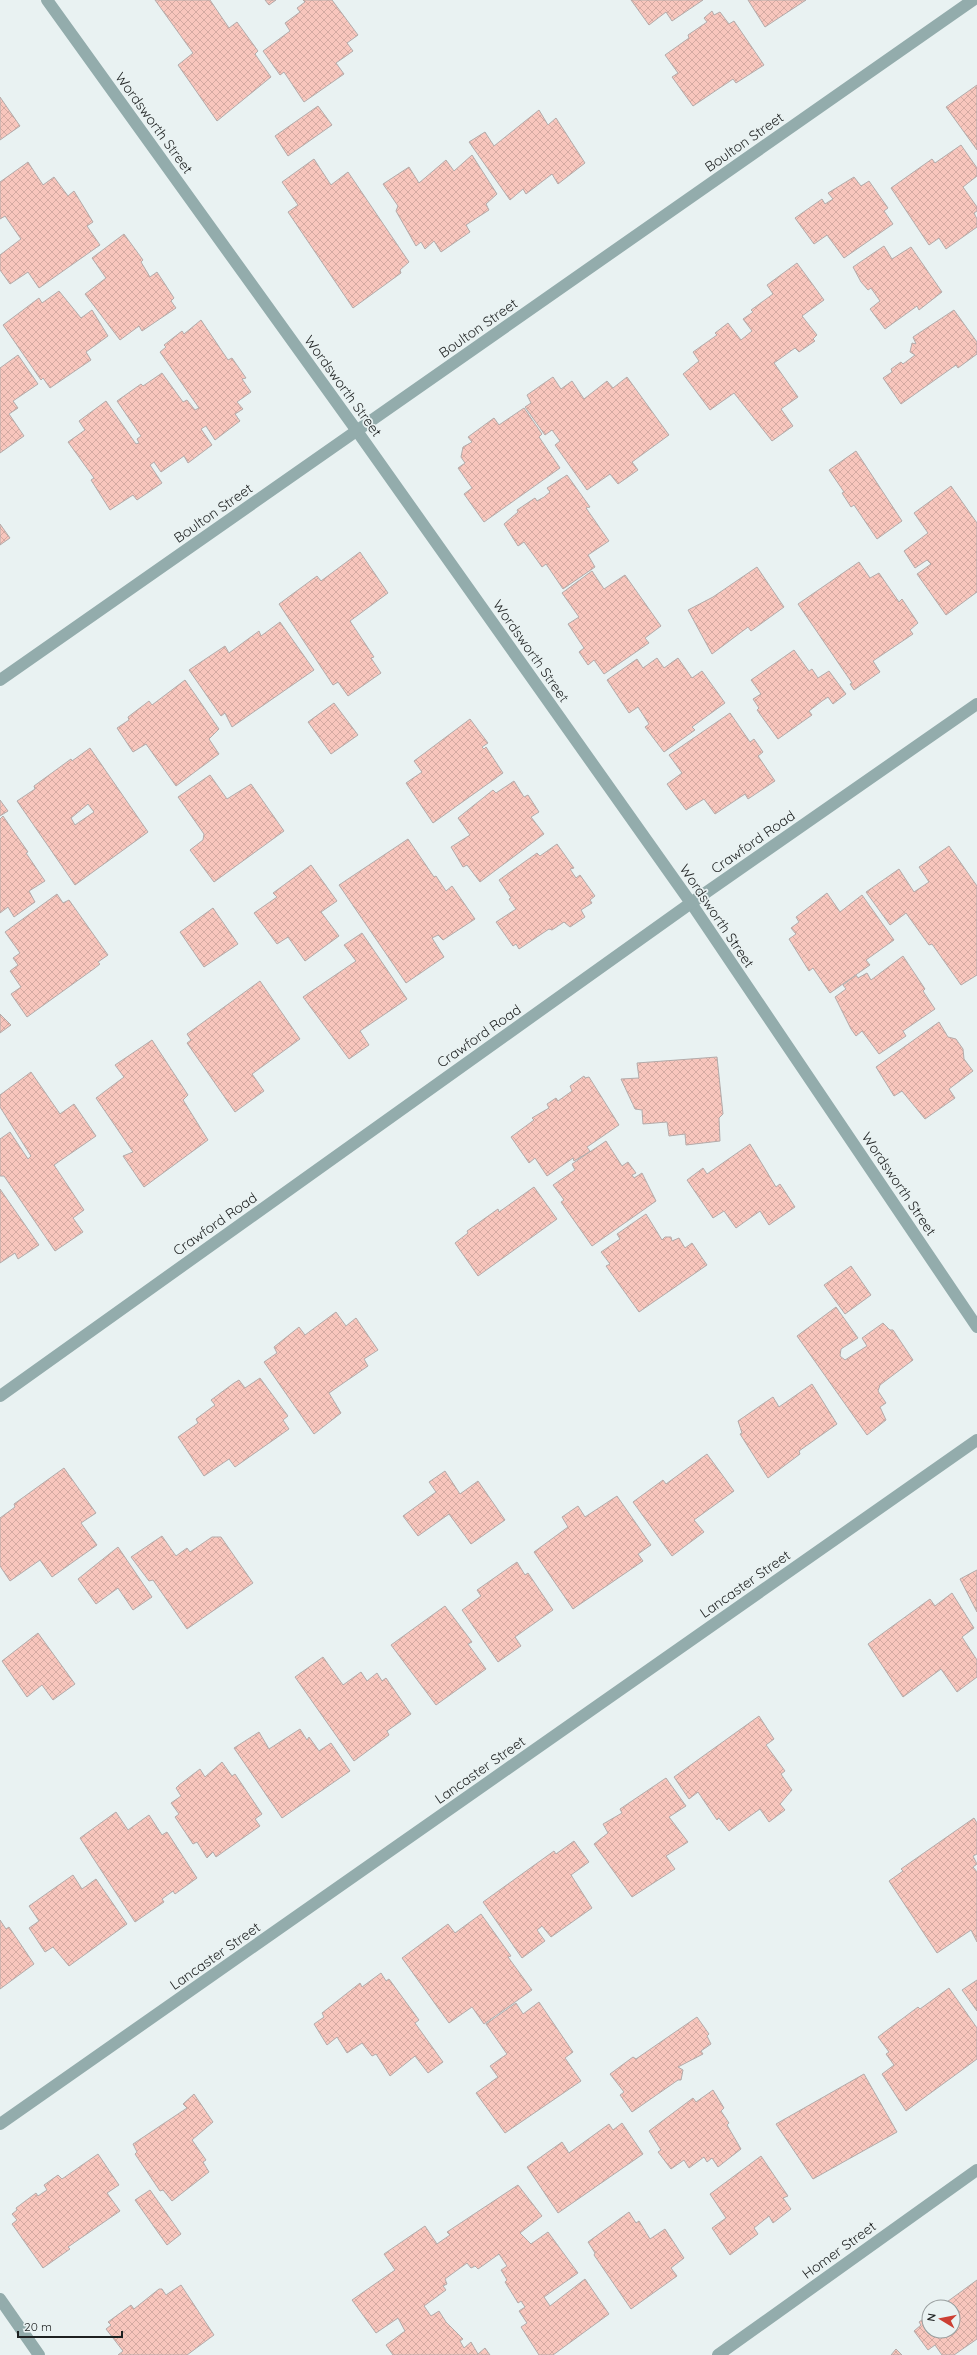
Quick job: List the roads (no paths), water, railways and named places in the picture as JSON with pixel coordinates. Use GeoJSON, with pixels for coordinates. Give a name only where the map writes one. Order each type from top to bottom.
{"type":"FeatureCollection","features":[{"type":"Feature","properties":{"kind":"street","name":"Wordsworth Street"},"geometry":{"type":"LineString","coordinates":[[48,0],[357,431],[691,903],[977,1327]]}},
{"type":"Feature","properties":{"kind":"street","name":"Boulton Street"},"geometry":{"type":"LineString","coordinates":[[0,680],[973,0]]}},
{"type":"Feature","properties":{"kind":"street","name":"Crawford Road"},"geometry":{"type":"LineString","coordinates":[[0,1396],[691,903],[977,704]]}},
{"type":"Feature","properties":{"kind":"street","name":"Lancaster Street"},"geometry":{"type":"LineString","coordinates":[[0,2124],[977,1440]]}},
{"type":"Feature","properties":{"kind":"street","name":"Homer Street"},"geometry":{"type":"LineString","coordinates":[[718,2355],[977,2170]]}},
{"type":"Feature","properties":{"kind":"street"},"geometry":{"type":"LineString","coordinates":[[0,2299],[40,2355]]}},
{"type":"Feature","properties":{"kind":"street"},"geometry":{"type":"LineString","coordinates":[[737,2355],[739,2341]]}}]}
